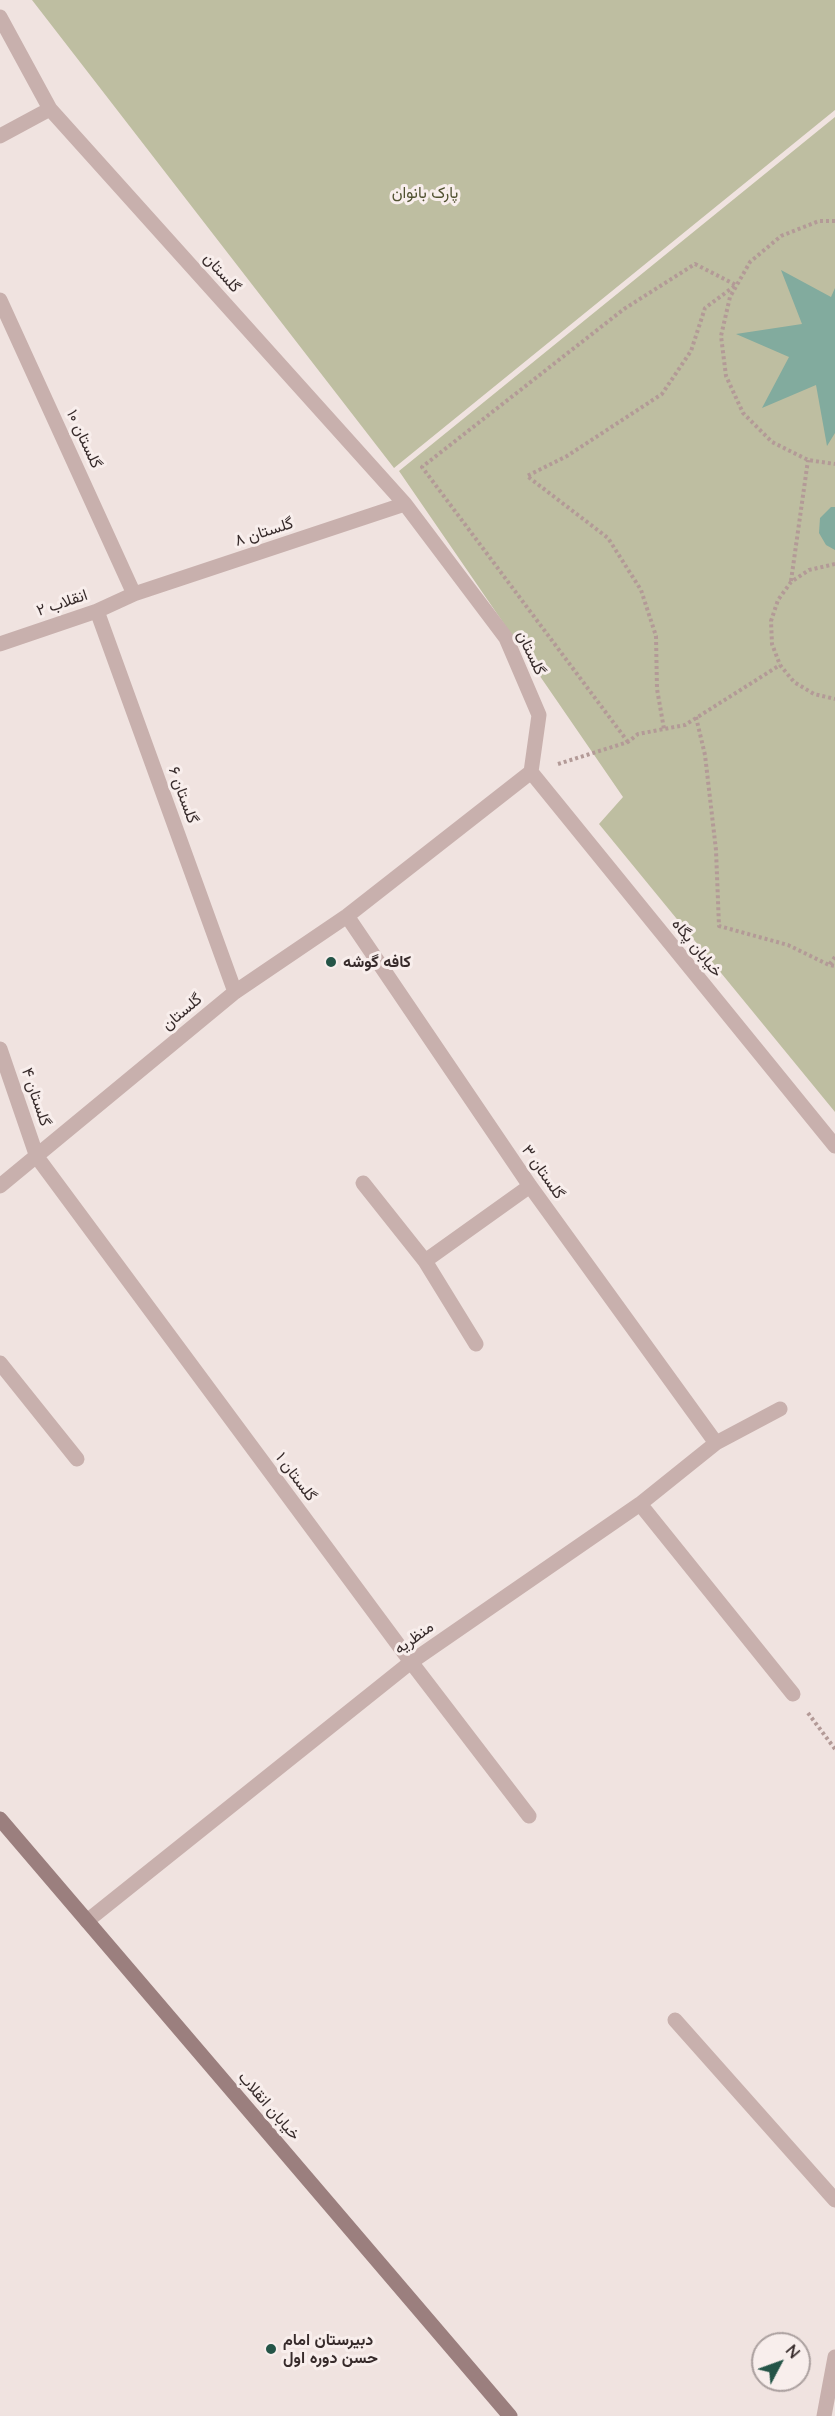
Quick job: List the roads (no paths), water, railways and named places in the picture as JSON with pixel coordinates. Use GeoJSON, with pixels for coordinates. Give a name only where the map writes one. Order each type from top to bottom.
{"type":"FeatureCollection","features":[{"type":"Feature","properties":{"kind":"main road","name":"خیابان انقلاب"},"geometry":{"type":"LineString","coordinates":[[0,1819],[510,2416]]}},
{"type":"Feature","properties":{"kind":"street","name":"گلستان"},"geometry":{"type":"LineString","coordinates":[[0,17],[50,109],[405,504],[506,638],[539,715],[531,772],[347,915],[235,992],[0,1186]]}},
{"type":"Feature","properties":{"kind":"street"},"geometry":{"type":"LineString","coordinates":[[0,136],[50,109]]}},
{"type":"Feature","properties":{"kind":"street","name":"گلستان ۱۰"},"geometry":{"type":"LineString","coordinates":[[0,300],[134,594]]}},
{"type":"Feature","properties":{"kind":"street","name":"گلستان ۸"},"geometry":{"type":"LineString","coordinates":[[134,594],[405,504]]}},
{"type":"Feature","properties":{"kind":"street","name":"انقلاب ۲"},"geometry":{"type":"LineString","coordinates":[[0,644],[97,611],[134,594]]}},
{"type":"Feature","properties":{"kind":"street","name":"گلستان ۶"},"geometry":{"type":"LineString","coordinates":[[97,611],[235,992]]}},
{"type":"Feature","properties":{"kind":"street","name":"خیابان پگاه"},"geometry":{"type":"LineString","coordinates":[[531,772],[835,1146]]}},
{"type":"Feature","properties":{"kind":"street","name":"گلستان ۳"},"geometry":{"type":"LineString","coordinates":[[347,915],[530,1186],[716,1443]]}},
{"type":"Feature","properties":{"kind":"street","name":"گلستان ۴"},"geometry":{"type":"LineString","coordinates":[[0,1049],[37,1157]]}},
{"type":"Feature","properties":{"kind":"street","name":"گلستان ۱"},"geometry":{"type":"LineString","coordinates":[[37,1157],[411,1662],[529,1816]]}},
{"type":"Feature","properties":{"kind":"street"},"geometry":{"type":"LineString","coordinates":[[363,1183],[425,1262],[476,1344]]}},
{"type":"Feature","properties":{"kind":"street"},"geometry":{"type":"LineString","coordinates":[[425,1262],[530,1186]]}},
{"type":"Feature","properties":{"kind":"street"},"geometry":{"type":"LineString","coordinates":[[0,1363],[77,1459]]}},
{"type":"Feature","properties":{"kind":"street","name":"منظریه"},"geometry":{"type":"LineString","coordinates":[[87,1921],[411,1662],[639,1504],[716,1443],[780,1409]]}},
{"type":"Feature","properties":{"kind":"street"},"geometry":{"type":"LineString","coordinates":[[639,1504],[793,1694]]}},
{"type":"Feature","properties":{"kind":"street"},"geometry":{"type":"LineString","coordinates":[[675,2020],[835,2200]]}},
{"type":"Feature","properties":{"kind":"street"},"geometry":{"type":"LineString","coordinates":[[824,2416],[835,2357]]}},
{"type":"Feature","properties":{"kind":"place","name":"کافه گوشه"},"geometry":{"type":"Point","coordinates":[331,962]}},
{"type":"Feature","properties":{"kind":"place","name":"دبیرستان امام حسن دوره اول"},"geometry":{"type":"Point","coordinates":[271,2349]}},
{"type":"Feature","properties":{"kind":"park label","name":"پارک بانوان"},"geometry":{"type":"Point","coordinates":[425,193]}}]}
